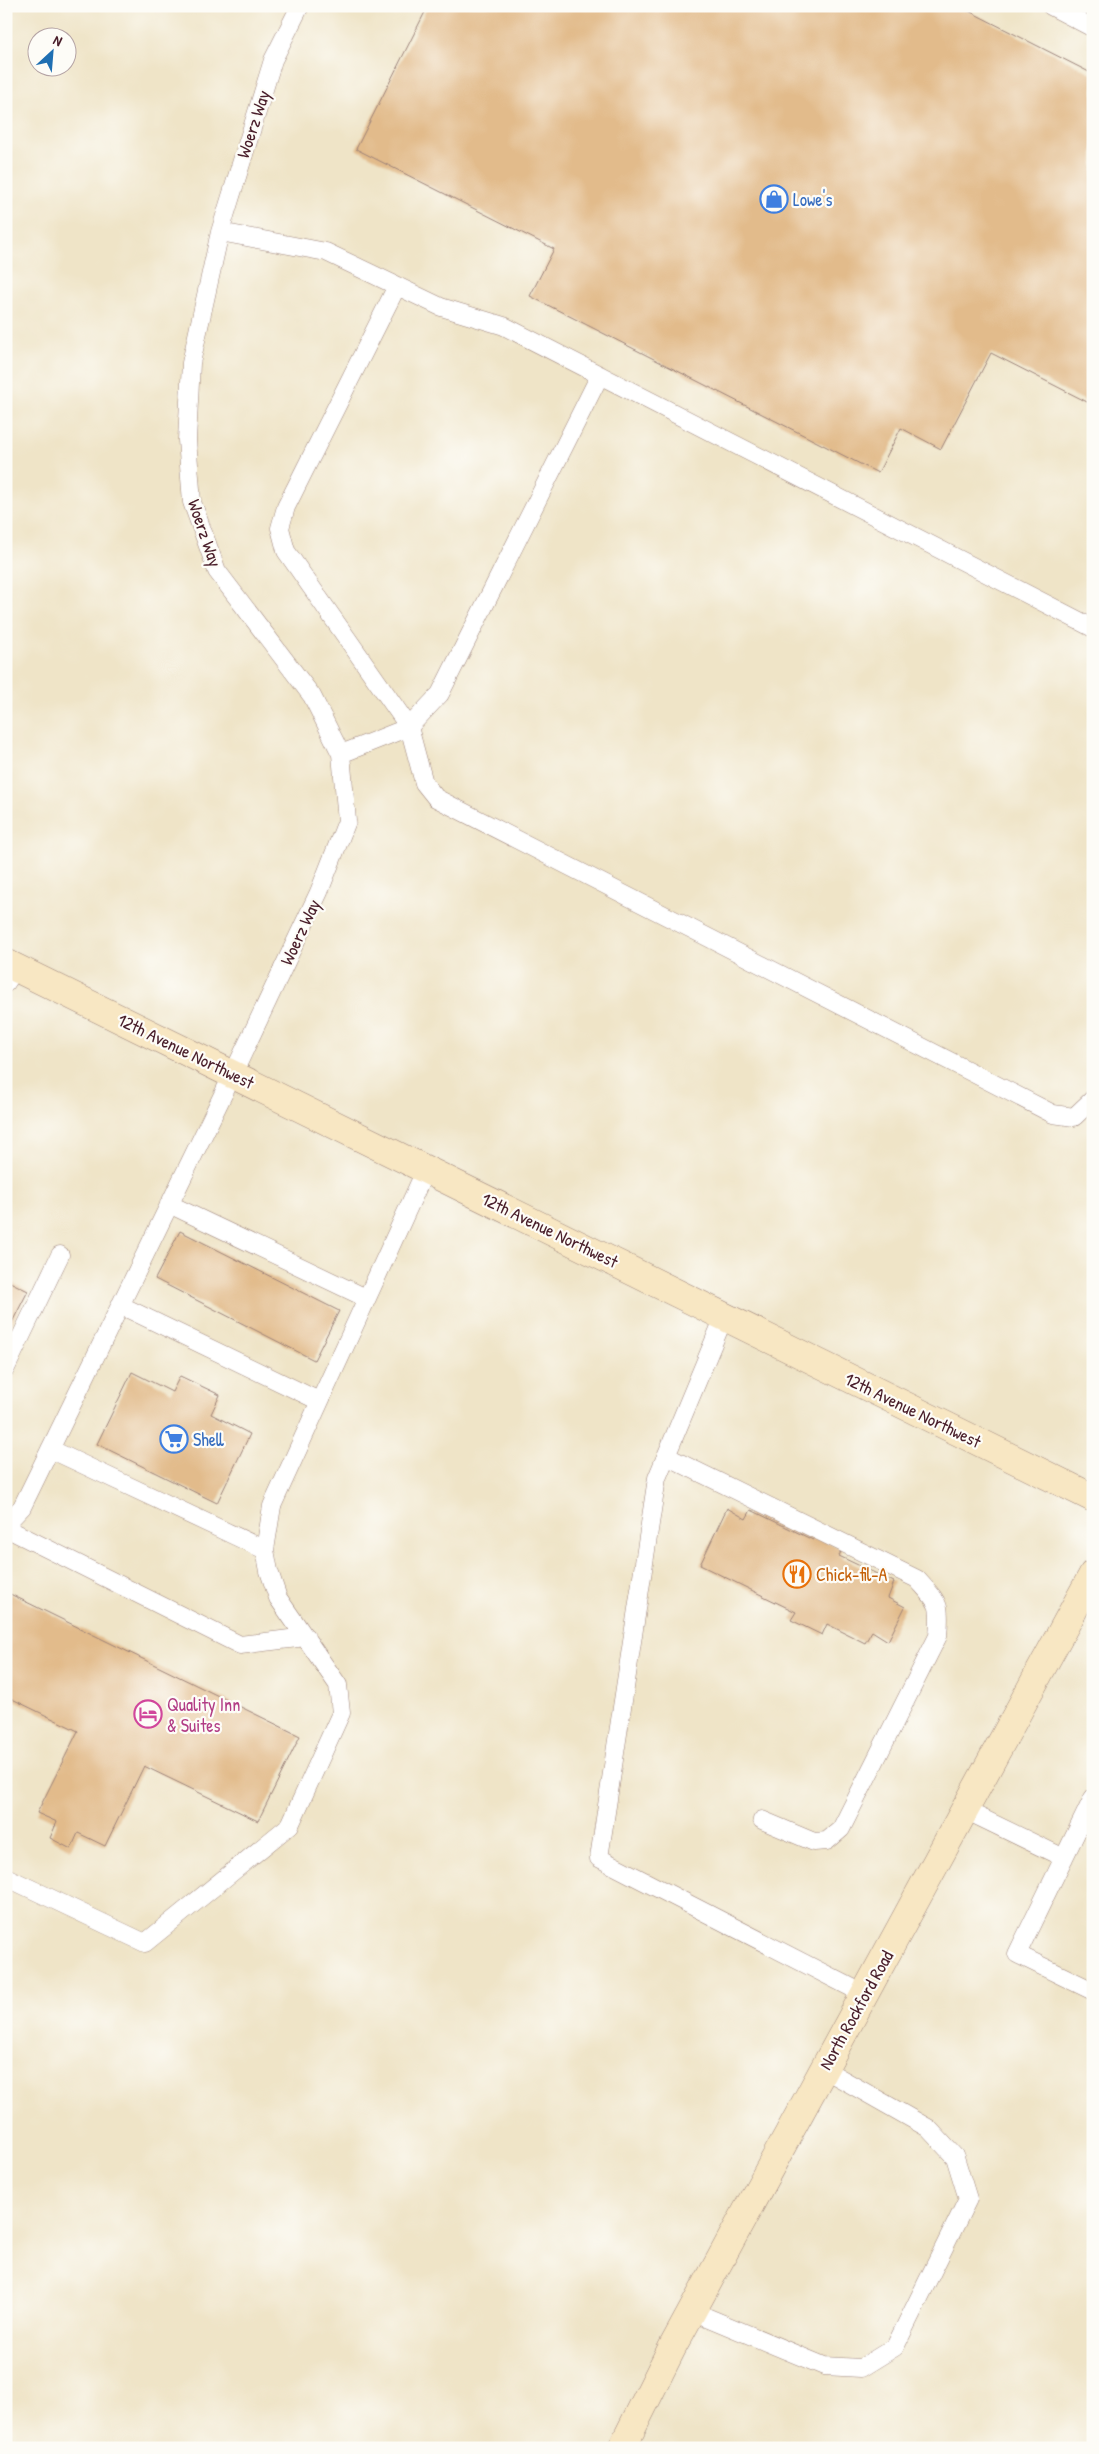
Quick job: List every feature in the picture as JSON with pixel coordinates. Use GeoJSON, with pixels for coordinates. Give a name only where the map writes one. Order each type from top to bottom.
{"type":"FeatureCollection","features":[{"type":"Feature","properties":{"kind":"main road","name":"12th Avenue Northwest"},"geometry":{"type":"LineString","coordinates":[[9,971],[233,1074],[1093,1498]]}},
{"type":"Feature","properties":{"kind":"main road","name":"North Rockford Road"},"geometry":{"type":"LineString","coordinates":[[622,2448],[692,2311],[1093,1574]]}},
{"type":"Feature","properties":{"kind":"lane","name":"Woerz Way"},"geometry":{"type":"LineString","coordinates":[[6,1526],[22,1507],[233,1074],[319,892],[348,821],[340,754],[312,696],[217,571],[192,502],[187,440],[191,363],[220,232],[273,60],[300,6]]}},
{"type":"Feature","properties":{"kind":"lane"},"geometry":{"type":"LineString","coordinates":[[1051,6],[1093,28]]}},
{"type":"Feature","properties":{"kind":"lane"},"geometry":{"type":"LineString","coordinates":[[220,232],[326,252],[441,307],[504,326],[1093,628]]}},
{"type":"Feature","properties":{"kind":"lane"},"geometry":{"type":"LineString","coordinates":[[397,286],[286,507],[280,528],[286,551],[409,727],[424,783],[436,798],[1053,1114],[1074,1117],[1093,1099]]}},
{"type":"Feature","properties":{"kind":"lane"},"geometry":{"type":"LineString","coordinates":[[340,754],[409,727],[440,694],[600,375]]}},
{"type":"Feature","properties":{"kind":"lane"},"geometry":{"type":"LineString","coordinates":[[6,1877],[145,1943],[290,1825],[340,1713],[338,1684],[278,1598],[265,1550],[272,1506],[426,1169]]}},
{"type":"Feature","properties":{"kind":"lane"},"geometry":{"type":"LineString","coordinates":[[169,1204],[366,1298]]}},
{"type":"Feature","properties":{"kind":"lane"},"geometry":{"type":"LineString","coordinates":[[6,1368],[60,1255]]}},
{"type":"Feature","properties":{"kind":"lane"},"geometry":{"type":"LineString","coordinates":[[120,1305],[319,1401]]}},
{"type":"Feature","properties":{"kind":"lane"},"geometry":{"type":"LineString","coordinates":[[724,1316],[657,1478],[599,1858],[864,1994]]}},
{"type":"Feature","properties":{"kind":"lane"},"geometry":{"type":"LineString","coordinates":[[50,1449],[265,1550]]}},
{"type":"Feature","properties":{"kind":"lane"},"geometry":{"type":"LineString","coordinates":[[666,1456],[917,1579],[938,1603],[940,1614],[938,1636],[841,1829],[827,1842],[814,1842],[762,1820]]}},
{"type":"Feature","properties":{"kind":"lane"},"geometry":{"type":"LineString","coordinates":[[6,1526],[240,1645],[306,1637]]}},
{"type":"Feature","properties":{"kind":"lane"},"geometry":{"type":"LineString","coordinates":[[1093,1798],[1017,1954],[1093,1991]]}},
{"type":"Feature","properties":{"kind":"lane"},"geometry":{"type":"LineString","coordinates":[[964,1810],[1064,1858]]}},
{"type":"Feature","properties":{"kind":"lane"},"geometry":{"type":"LineString","coordinates":[[692,2311],[824,2366],[861,2368],[895,2347],[968,2199],[955,2157],[928,2128],[824,2069]]}},
{"type":"Feature","properties":{"kind":"building","name":"Lowe's"},"geometry":{"type":"Polygon","coordinates":[[[428,6],[959,6],[1093,74],[1093,405],[991,353],[941,449],[901,428],[878,473],[530,296],[554,249],[356,149],[428,6]]]}},
{"type":"Feature","properties":{"kind":"building"},"geometry":{"type":"Polygon","coordinates":[[[180,1231],[339,1311],[314,1360],[155,1279],[180,1231]]]}},
{"type":"Feature","properties":{"kind":"building"},"geometry":{"type":"Polygon","coordinates":[[[6,1280],[28,1291],[6,1334],[6,1280]]]}},
{"type":"Feature","properties":{"kind":"building","name":"Shell"},"geometry":{"type":"Polygon","coordinates":[[[132,1372],[172,1392],[180,1376],[220,1395],[211,1414],[250,1434],[217,1503],[97,1444],[132,1372]]]}},
{"type":"Feature","properties":{"kind":"building","name":"Chick-fil-A"},"geometry":{"type":"Polygon","coordinates":[[[727,1508],[746,1519],[751,1510],[813,1540],[816,1536],[842,1549],[839,1556],[894,1582],[888,1598],[905,1607],[888,1641],[872,1631],[865,1643],[827,1624],[822,1635],[791,1620],[796,1612],[700,1565],[727,1508]]]}},
{"type":"Feature","properties":{"kind":"building","name":"Quality Inn & Suites"},"geometry":{"type":"Polygon","coordinates":[[[6,1592],[300,1736],[258,1821],[144,1766],[105,1846],[78,1833],[71,1849],[50,1838],[57,1822],[37,1813],[78,1731],[6,1696],[6,1592]]]}},
{"type":"Feature","properties":{"kind":"place","name":"Lowe's"},"geometry":{"type":"Point","coordinates":[774,199]}},
{"type":"Feature","properties":{"kind":"place","name":"Shell"},"geometry":{"type":"Point","coordinates":[174,1439]}},
{"type":"Feature","properties":{"kind":"place","name":"Chick-fil-A"},"geometry":{"type":"Point","coordinates":[797,1574]}},
{"type":"Feature","properties":{"kind":"place","name":"Quality Inn & Suites"},"geometry":{"type":"Point","coordinates":[148,1714]}}]}
